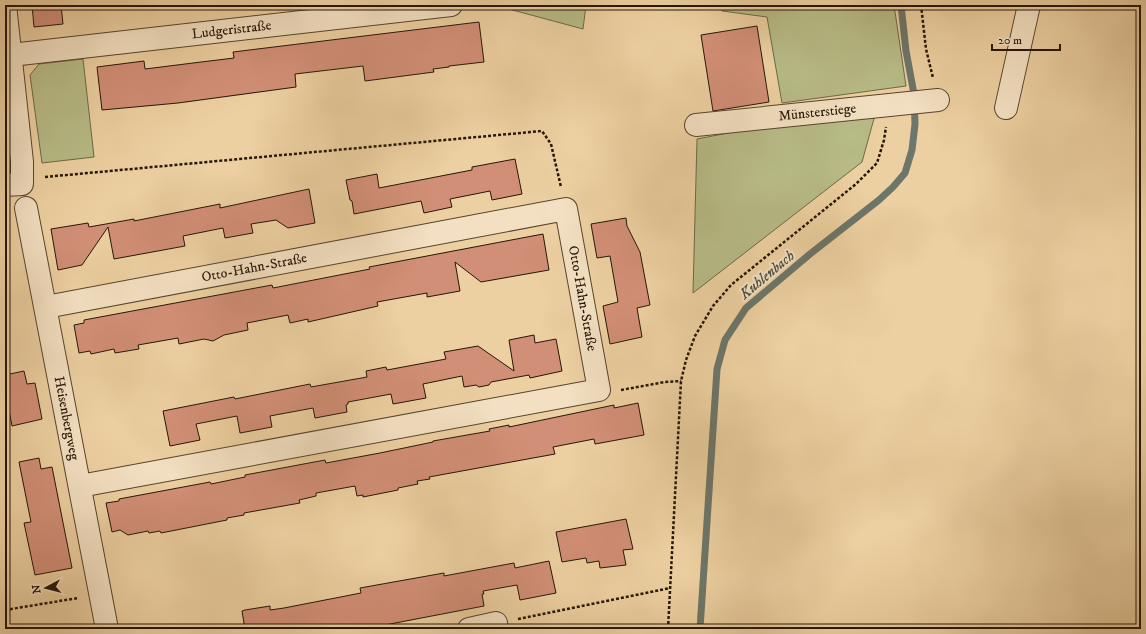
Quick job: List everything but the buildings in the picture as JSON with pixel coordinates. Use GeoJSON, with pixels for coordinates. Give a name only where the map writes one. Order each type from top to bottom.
{"type":"FeatureCollection","features":[{"type":"Feature","properties":{"kind":"street"},"geometry":{"type":"LineString","coordinates":[[5,5],[22,162],[14,185]]}},
{"type":"Feature","properties":{"kind":"street","name":"Ludgeristraße"},"geometry":{"type":"LineString","coordinates":[[11,56],[451,5]]}},
{"type":"Feature","properties":{"kind":"street"},"geometry":{"type":"LineString","coordinates":[[1006,108],[1029,5]]}},
{"type":"Feature","properties":{"kind":"street","name":"Münsterstiege"},"geometry":{"type":"LineString","coordinates":[[696,125],[934,100]]}},
{"type":"Feature","properties":{"kind":"street","name":"Heisenbergweg"},"geometry":{"type":"LineString","coordinates":[[26,208],[107,629]]}},
{"type":"Feature","properties":{"kind":"street","name":"Otto-Hahn-Straße"},"geometry":{"type":"LineString","coordinates":[[46,307],[566,209],[599,390]]}},
{"type":"Feature","properties":{"kind":"street"},"geometry":{"type":"LineString","coordinates":[[80,486],[599,390]]}},
{"type":"Feature","properties":{"kind":"street"},"geometry":{"type":"LineString","coordinates":[[469,629],[497,626]]}},
{"type":"Feature","properties":{"kind":"path"},"geometry":{"type":"LineString","coordinates":[[921,5],[934,100]]}},
{"type":"Feature","properties":{"kind":"path"},"geometry":{"type":"LineString","coordinates":[[668,629],[681,381],[694,336],[713,306],[732,285],[856,184],[877,163],[884,140],[890,104]]}},
{"type":"Feature","properties":{"kind":"path"},"geometry":{"type":"LineString","coordinates":[[14,185],[31,178],[542,132],[551,144],[566,209]]}},
{"type":"Feature","properties":{"kind":"path"},"geometry":{"type":"LineString","coordinates":[[599,390],[612,392],[666,382],[681,381]]}},
{"type":"Feature","properties":{"kind":"path"},"geometry":{"type":"LineString","coordinates":[[497,626],[670,588]]}},
{"type":"Feature","properties":{"kind":"path"},"geometry":{"type":"LineString","coordinates":[[5,610],[100,594]]}},
{"type":"Feature","properties":{"kind":"green space"},"geometry":{"type":"Polygon","coordinates":[[[505,5],[586,5],[583,29],[505,8],[505,5]]]}},
{"type":"Feature","properties":{"kind":"green space"},"geometry":{"type":"Polygon","coordinates":[[[721,5],[894,5],[906,86],[782,103],[767,17],[722,11],[721,5]]]}},
{"type":"Feature","properties":{"kind":"green space"},"geometry":{"type":"Polygon","coordinates":[[[83,59],[94,157],[42,163],[30,75],[39,64],[83,59]]]}},
{"type":"Feature","properties":{"kind":"green space"},"geometry":{"type":"Polygon","coordinates":[[[875,115],[862,162],[693,293],[697,139],[785,122],[875,115]]]}},
{"type":"Feature","properties":{"kind":"waterway","name":"Kuhlenbach"},"geometry":{"type":"LineString","coordinates":[[700,629],[717,369],[725,340],[746,308],[810,254],[879,200],[905,173],[912,150],[915,124],[914,94],[906,51],[901,5]]}}]}
